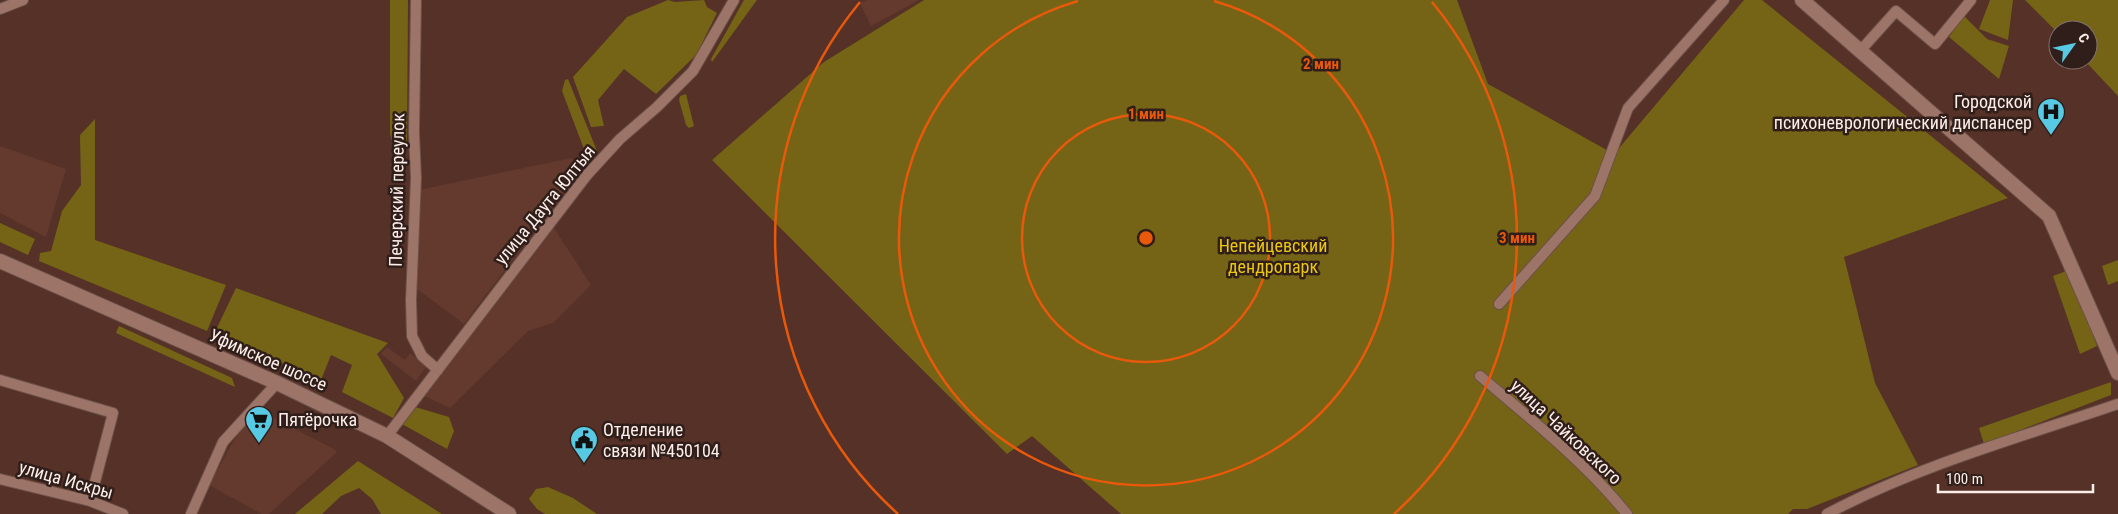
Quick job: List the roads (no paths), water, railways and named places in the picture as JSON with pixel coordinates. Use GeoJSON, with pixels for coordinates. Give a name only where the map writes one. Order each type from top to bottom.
{"type":"FeatureCollection","features":[{"type":"Feature","properties":{"kind":"main road"},"geometry":{"type":"LineString","coordinates":[[1802,0],[2049,216],[2118,373]]}},
{"type":"Feature","properties":{"kind":"main road","name":"Уфимское шоссе"},"geometry":{"type":"LineString","coordinates":[[0,261],[277,383],[387,436],[509,514]]}},
{"type":"Feature","properties":{"kind":"street"},"geometry":{"type":"LineString","coordinates":[[0,9],[23,0]]}},
{"type":"Feature","properties":{"kind":"street","name":"Печерский переулок"},"geometry":{"type":"LineString","coordinates":[[416,0],[414,132],[416,178],[411,300],[412,336],[422,356],[438,370]]}},
{"type":"Feature","properties":{"kind":"street","name":"улица Даута Юлтыя"},"geometry":{"type":"LineString","coordinates":[[387,436],[587,175],[620,139],[693,71],[734,0]]}},
{"type":"Feature","properties":{"kind":"street"},"geometry":{"type":"LineString","coordinates":[[1498,304],[1595,196],[1628,108],[1724,0]]}},
{"type":"Feature","properties":{"kind":"street"},"geometry":{"type":"LineString","coordinates":[[1860,51],[1896,11],[1935,44],[1971,0]]}},
{"type":"Feature","properties":{"kind":"street","name":"улица Чайковского"},"geometry":{"type":"LineString","coordinates":[[1480,376],[1560,444],[1612,495],[1627,514]]}},
{"type":"Feature","properties":{"kind":"street"},"geometry":{"type":"LineString","coordinates":[[0,380],[113,412],[90,501]]}},
{"type":"Feature","properties":{"kind":"street"},"geometry":{"type":"LineString","coordinates":[[191,514],[223,442],[277,383]]}},
{"type":"Feature","properties":{"kind":"street"},"geometry":{"type":"LineString","coordinates":[[1827,514],[1859,497],[1934,467],[2118,404]]}},
{"type":"Feature","properties":{"kind":"street","name":"улица Искры"},"geometry":{"type":"LineString","coordinates":[[0,478],[90,501],[123,514]]}},
{"type":"Feature","properties":{"kind":"place","name":"Городской психоневрологический диспансер"},"geometry":{"type":"Point","coordinates":[2051,136]}},
{"type":"Feature","properties":{"kind":"place","name":"Пятёрочка"},"geometry":{"type":"Point","coordinates":[259,444]}},
{"type":"Feature","properties":{"kind":"place","name":"Отделение связи №450104"},"geometry":{"type":"Point","coordinates":[584,464]}},
{"type":"Feature","properties":{"kind":"park label","name":"Непейцевский дендропарк"},"geometry":{"type":"Point","coordinates":[1273,256]}}]}
